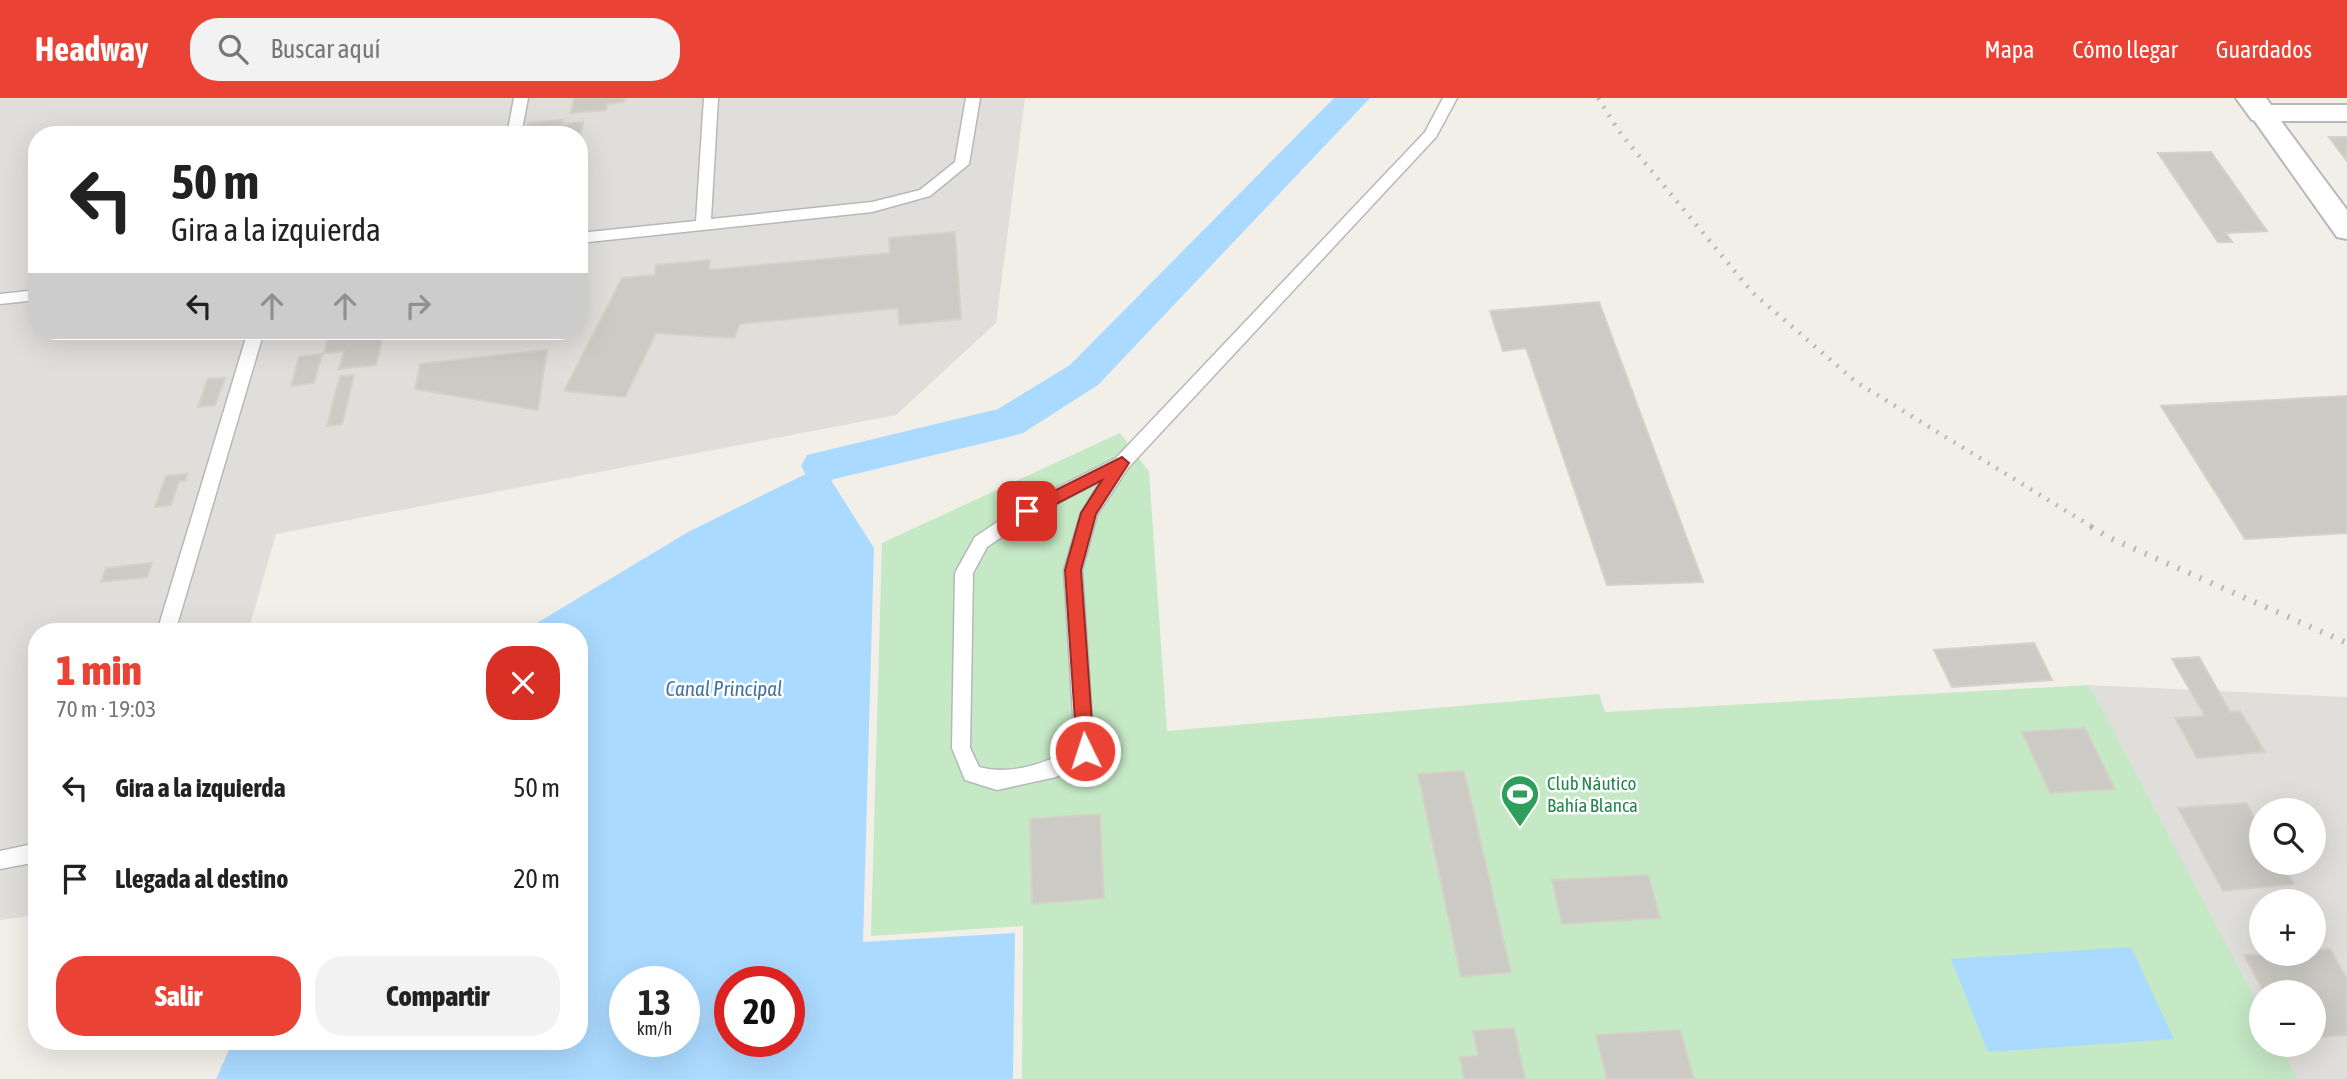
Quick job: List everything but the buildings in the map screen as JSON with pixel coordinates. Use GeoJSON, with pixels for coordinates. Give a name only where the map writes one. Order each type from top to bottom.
{"type":"FeatureCollection","features":[{"type":"Feature","properties":{"kind":"street"},"geometry":{"type":"LineString","coordinates":[[2257,106],[2347,113]]}},
{"type":"Feature","properties":{"kind":"street"},"geometry":{"type":"LineString","coordinates":[[2257,106],[2347,230]]}},
{"type":"Feature","properties":{"kind":"lane"},"geometry":{"type":"LineString","coordinates":[[516,126],[521,98]]}},
{"type":"Feature","properties":{"kind":"lane"},"geometry":{"type":"LineString","coordinates":[[703,225],[711,98]]}},
{"type":"Feature","properties":{"kind":"lane"},"geometry":{"type":"LineString","coordinates":[[588,237],[872,207],[925,193],[962,164],[973,98]]}},
{"type":"Feature","properties":{"kind":"lane"},"geometry":{"type":"LineString","coordinates":[[1122,463],[1027,511],[981,542],[964,573],[961,748],[972,774],[997,781],[1056,768],[1085,751],[1073,570],[1089,513],[1122,463],[1431,134],[1450,98]]}},
{"type":"Feature","properties":{"kind":"lane"},"geometry":{"type":"LineString","coordinates":[[0,299],[28,296]]}},
{"type":"Feature","properties":{"kind":"lane"},"geometry":{"type":"LineString","coordinates":[[169,623],[253,340]]}},
{"type":"Feature","properties":{"kind":"lane"},"geometry":{"type":"LineString","coordinates":[[0,860],[28,856]]}},
{"type":"Feature","properties":{"kind":"shaded area"},"geometry":{"type":"Polygon","coordinates":[[[0,98],[1025,98],[996,323],[896,415],[276,534],[251,623],[28,623],[28,916],[0,920],[0,98]]]}},
{"type":"Feature","properties":{"kind":"shaded area"},"geometry":{"type":"Polygon","coordinates":[[[2089,685],[2347,697],[2347,1079],[2293,1079],[2281,1057],[2326,1057],[2326,980],[2249,980],[2249,994],[2089,685]]]}},
{"type":"Feature","properties":{"kind":"green space","name":"Club Náutico Bahía Blanca"},"geometry":{"type":"Polygon","coordinates":[[[1120,433],[1149,472],[1167,731],[1599,694],[1605,712],[2089,685],[2249,987],[2249,1057],[2285,1057],[2297,1079],[1022,1079],[1023,926],[871,936],[882,543],[1120,433]]]}},
{"type":"Feature","properties":{"kind":"water","name":"Canal Principal"},"geometry":{"type":"Polygon","coordinates":[[[822,466],[874,548],[863,942],[1015,933],[1013,1079],[216,1079],[229,1050],[588,1050],[588,623],[537,623],[688,532],[822,466]]]}},
{"type":"Feature","properties":{"kind":"water"},"geometry":{"type":"Polygon","coordinates":[[[2131,947],[2174,1039],[1988,1052],[1951,959],[2131,947]]]}},
{"type":"Feature","properties":{"kind":"waterway"},"geometry":{"type":"LineString","coordinates":[[822,466],[1009,422],[1084,375],[1353,98]]}},
{"type":"Feature","properties":{"kind":"railway"},"geometry":{"type":"LineString","coordinates":[[1598,98],[1621,134],[1752,292],[1856,382],[2094,528]]}},
{"type":"Feature","properties":{"kind":"railway"},"geometry":{"type":"LineString","coordinates":[[2091,527],[2110,538],[2347,643]]}},
{"type":"Feature","properties":{"kind":"place","name":"Club Náutico Bahía Blanca"},"geometry":{"type":"Point","coordinates":[1520,828]}},
{"type":"Feature","properties":{"kind":"route"},"geometry":{"type":"LineString","coordinates":[[1027,511],[1122,463],[1089,513],[1073,570],[1085,751]]}}]}
